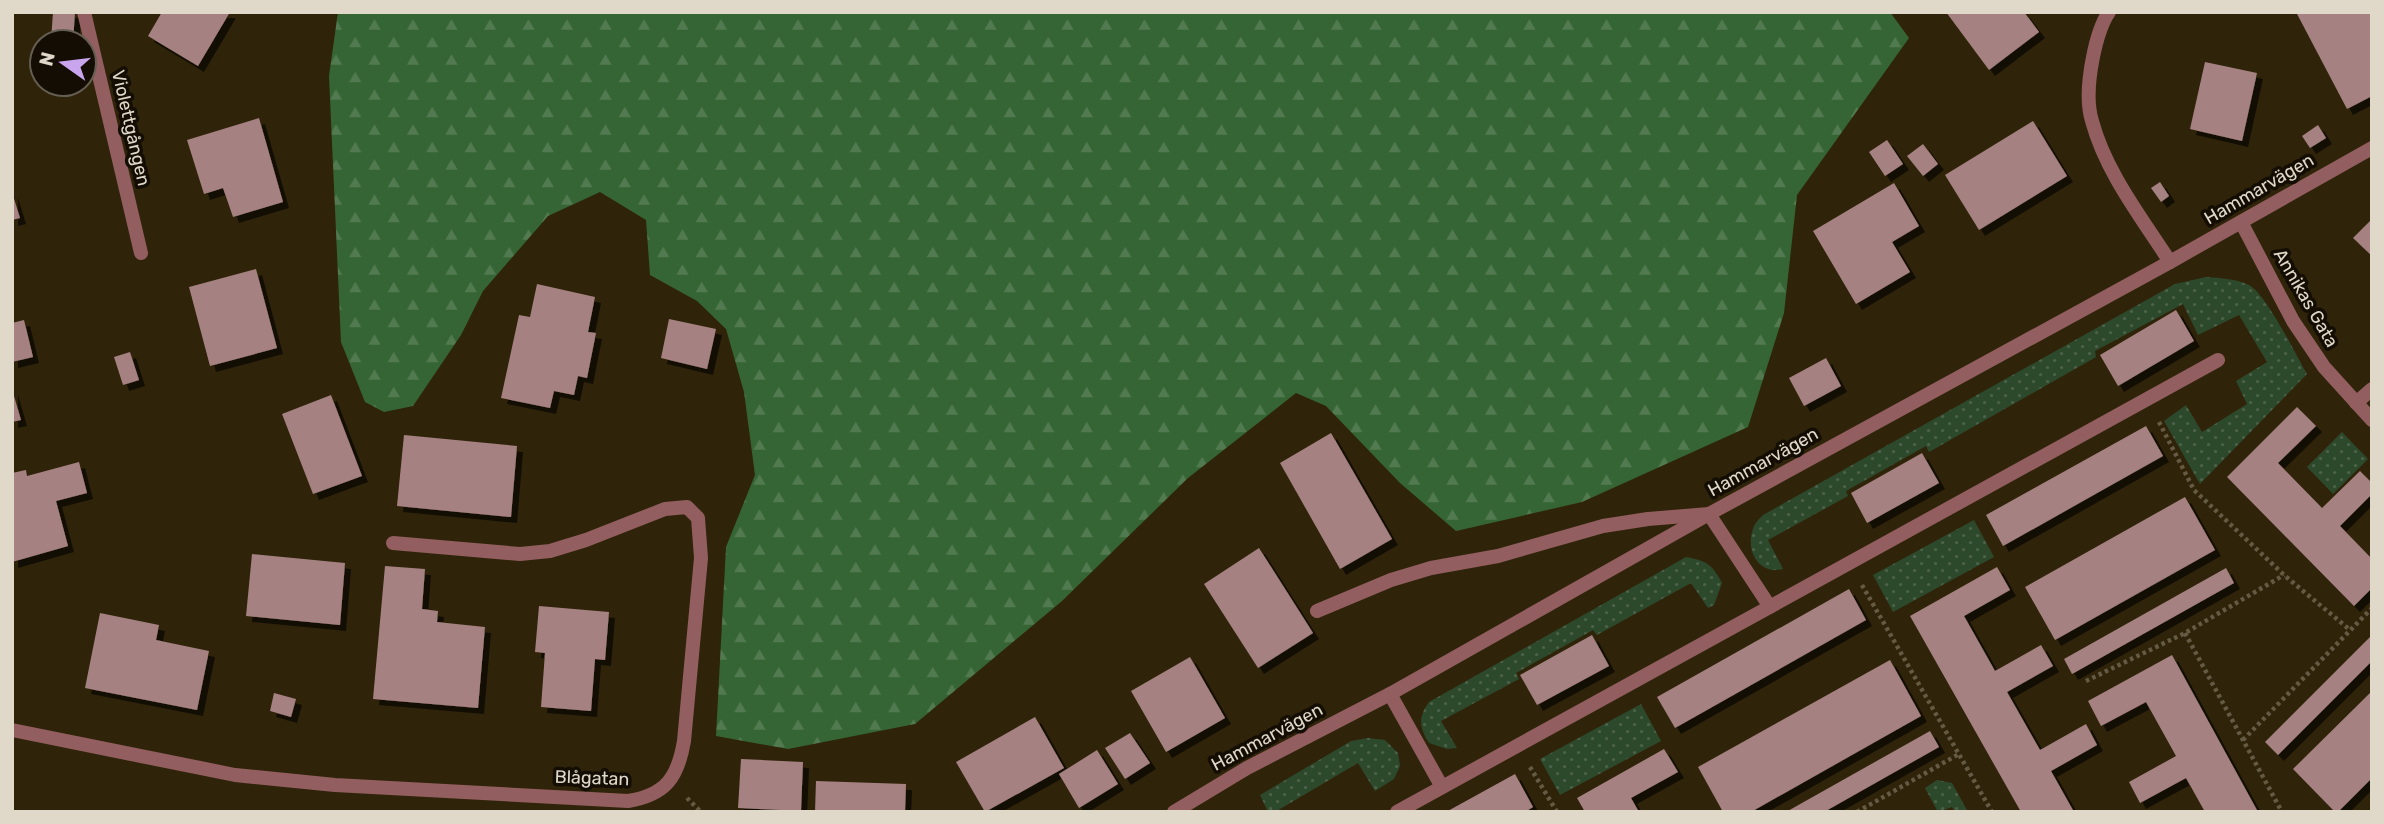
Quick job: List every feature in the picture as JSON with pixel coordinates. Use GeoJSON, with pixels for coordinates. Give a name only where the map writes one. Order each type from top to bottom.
{"type":"FeatureCollection","features":[{"type":"Feature","properties":{"kind":"street","name":"Violettgången"},"geometry":{"type":"LineString","coordinates":[[84,12],[141,253]]}},
{"type":"Feature","properties":{"kind":"street"},"geometry":{"type":"LineString","coordinates":[[2109,12],[2095,46],[2089,75],[2091,120],[2109,166],[2170,262]]}},
{"type":"Feature","properties":{"kind":"street","name":"Hammarvägen"},"geometry":{"type":"LineString","coordinates":[[1174,812],[1247,768],[1390,694],[1709,514],[2170,262],[2372,148]]}},
{"type":"Feature","properties":{"kind":"street","name":"Annikas Gata"},"geometry":{"type":"LineString","coordinates":[[2241,222],[2293,321],[2324,367],[2372,420]]}},
{"type":"Feature","properties":{"kind":"street"},"geometry":{"type":"LineString","coordinates":[[1397,812],[2218,360]]}},
{"type":"Feature","properties":{"kind":"street"},"geometry":{"type":"LineString","coordinates":[[2356,403],[2372,388]]}},
{"type":"Feature","properties":{"kind":"street","name":"Blågatan"},"geometry":{"type":"LineString","coordinates":[[12,730],[235,775],[335,785],[628,800],[648,798],[669,780],[680,766],[684,741],[701,558],[698,518],[687,507],[665,509],[586,540],[540,552],[520,554],[393,543]]}},
{"type":"Feature","properties":{"kind":"street"},"geometry":{"type":"LineString","coordinates":[[1317,611],[1391,580],[1431,568],[1498,556],[1604,526],[1709,514],[1770,607]]}},
{"type":"Feature","properties":{"kind":"street"},"geometry":{"type":"LineString","coordinates":[[1390,694],[1442,787]]}},
{"type":"Feature","properties":{"kind":"path"},"geometry":{"type":"LineString","coordinates":[[2147,399],[2194,490],[2284,575],[2350,631]]}},
{"type":"Feature","properties":{"kind":"path"},"geometry":{"type":"LineString","coordinates":[[1849,563],[1992,812]]}},
{"type":"Feature","properties":{"kind":"path"},"geometry":{"type":"LineString","coordinates":[[2086,681],[2185,632],[2284,575]]}},
{"type":"Feature","properties":{"kind":"path"},"geometry":{"type":"LineString","coordinates":[[2243,740],[2372,608]]}},
{"type":"Feature","properties":{"kind":"path"},"geometry":{"type":"LineString","coordinates":[[2185,632],[2282,812]]}},
{"type":"Feature","properties":{"kind":"path"},"geometry":{"type":"LineString","coordinates":[[1518,745],[1556,812]]}},
{"type":"Feature","properties":{"kind":"path"},"geometry":{"type":"LineString","coordinates":[[1857,812],[1959,754]]}},
{"type":"Feature","properties":{"kind":"green space"},"geometry":{"type":"Polygon","coordinates":[[[338,12],[1890,12],[1909,38],[1797,195],[1784,313],[1748,427],[1582,502],[1456,531],[1400,483],[1326,406],[1296,393],[1188,478],[1062,601],[915,724],[788,749],[716,736],[726,547],[755,475],[744,392],[726,329],[697,301],[650,275],[646,220],[600,192],[548,216],[483,291],[461,335],[413,406],[384,412],[365,402],[341,342],[329,76],[338,12]]]}},
{"type":"Feature","properties":{"kind":"green space"},"geometry":{"type":"Polygon","coordinates":[[[2206,277],[2239,281],[2256,291],[2272,312],[2307,374],[2200,484],[2164,421],[2186,405],[2202,432],[2247,404],[2236,381],[2267,362],[2239,315],[2198,335],[2183,304],[2095,351],[2096,357],[1929,452],[1926,446],[1846,491],[1848,496],[1768,540],[1783,569],[1767,568],[1756,560],[1751,537],[1754,525],[1763,515],[2175,284],[2206,277]]]}},
{"type":"Feature","properties":{"kind":"green space"},"geometry":{"type":"Polygon","coordinates":[[[2342,432],[2368,459],[2333,494],[2307,467],[2342,432]]]}},
{"type":"Feature","properties":{"kind":"green space"},"geometry":{"type":"Polygon","coordinates":[[[1974,520],[1994,557],[1893,612],[1873,575],[1974,520]]]}},
{"type":"Feature","properties":{"kind":"green space"},"geometry":{"type":"Polygon","coordinates":[[[1686,557],[1708,564],[1722,583],[1714,605],[1708,608],[1691,583],[1597,635],[1593,630],[1516,673],[1519,679],[1441,721],[1457,748],[1447,749],[1429,743],[1421,722],[1429,702],[1686,557]]]}},
{"type":"Feature","properties":{"kind":"green space"},"geometry":{"type":"Polygon","coordinates":[[[1641,704],[1661,741],[1560,795],[1540,759],[1641,704]]]}},
{"type":"Feature","properties":{"kind":"green space"},"geometry":{"type":"Polygon","coordinates":[[[1368,738],[1385,740],[1398,753],[1400,766],[1394,779],[1375,791],[1358,763],[1275,812],[1268,812],[1260,795],[1351,741],[1368,738]]]}},
{"type":"Feature","properties":{"kind":"green space"},"geometry":{"type":"Polygon","coordinates":[[[1937,780],[1952,783],[1968,812],[1955,812],[1952,807],[1938,812],[1925,788],[1937,780]]]}},
{"type":"Feature","properties":{"kind":"building"},"geometry":{"type":"Polygon","coordinates":[[[53,12],[75,12],[74,28],[52,28],[53,12]]]}},
{"type":"Feature","properties":{"kind":"building"},"geometry":{"type":"Polygon","coordinates":[[[162,12],[230,12],[198,66],[148,36],[162,12]]]}},
{"type":"Feature","properties":{"kind":"building"},"geometry":{"type":"Polygon","coordinates":[[[1946,12],[2024,12],[2039,32],[1989,70],[1946,12]]]}},
{"type":"Feature","properties":{"kind":"building"},"geometry":{"type":"Polygon","coordinates":[[[2296,12],[2372,12],[2372,96],[2347,109],[2296,12]]]}},
{"type":"Feature","properties":{"kind":"building"},"geometry":{"type":"Polygon","coordinates":[[[2205,62],[2257,73],[2242,141],[2190,129],[2205,62]]]}},
{"type":"Feature","properties":{"kind":"building"},"geometry":{"type":"Polygon","coordinates":[[[259,118],[283,202],[233,217],[223,188],[204,194],[187,140],[259,118]]]}},
{"type":"Feature","properties":{"kind":"building"},"geometry":{"type":"Polygon","coordinates":[[[2033,121],[2067,176],[1979,230],[1945,175],[2033,121]]]}},
{"type":"Feature","properties":{"kind":"building"},"geometry":{"type":"Polygon","coordinates":[[[2318,125],[2326,138],[2310,148],[2302,136],[2318,125]]]}},
{"type":"Feature","properties":{"kind":"building"},"geometry":{"type":"Polygon","coordinates":[[[1887,140],[1903,164],[1885,176],[1869,152],[1887,140]]]}},
{"type":"Feature","properties":{"kind":"building"},"geometry":{"type":"Polygon","coordinates":[[[1923,144],[1938,164],[1923,176],[1907,156],[1923,144]]]}},
{"type":"Feature","properties":{"kind":"building"},"geometry":{"type":"Polygon","coordinates":[[[2160,182],[2169,196],[2161,202],[2151,188],[2160,182]]]}},
{"type":"Feature","properties":{"kind":"building"},"geometry":{"type":"Polygon","coordinates":[[[1894,183],[1919,226],[1892,242],[1910,272],[1856,304],[1813,231],[1894,183]]]}},
{"type":"Feature","properties":{"kind":"building"},"geometry":{"type":"Polygon","coordinates":[[[12,192],[20,218],[12,220],[12,192]]]}},
{"type":"Feature","properties":{"kind":"building"},"geometry":{"type":"Polygon","coordinates":[[[2372,219],[2372,256],[2353,238],[2372,219]]]}},
{"type":"Feature","properties":{"kind":"building"},"geometry":{"type":"Polygon","coordinates":[[[256,269],[277,348],[210,366],[189,287],[256,269]]]}},
{"type":"Feature","properties":{"kind":"building"},"geometry":{"type":"Polygon","coordinates":[[[537,284],[595,297],[588,332],[596,333],[587,378],[578,376],[574,395],[554,391],[550,408],[501,398],[519,315],[530,317],[537,284]]]}},
{"type":"Feature","properties":{"kind":"building"},"geometry":{"type":"Polygon","coordinates":[[[2176,310],[2194,341],[2118,386],[2100,355],[2176,310]]]}},
{"type":"Feature","properties":{"kind":"building"},"geometry":{"type":"Polygon","coordinates":[[[669,319],[716,329],[707,369],[661,358],[669,319]]]}},
{"type":"Feature","properties":{"kind":"building"},"geometry":{"type":"Polygon","coordinates":[[[24,320],[33,357],[12,362],[12,323],[24,320]]]}},
{"type":"Feature","properties":{"kind":"building"},"geometry":{"type":"Polygon","coordinates":[[[130,352],[139,380],[123,385],[114,357],[130,352]]]}},
{"type":"Feature","properties":{"kind":"building"},"geometry":{"type":"Polygon","coordinates":[[[1826,358],[1841,386],[1804,406],[1789,378],[1826,358]]]}},
{"type":"Feature","properties":{"kind":"building"},"geometry":{"type":"Polygon","coordinates":[[[12,389],[21,420],[12,422],[12,389]]]}},
{"type":"Feature","properties":{"kind":"building"},"geometry":{"type":"Polygon","coordinates":[[[331,395],[362,476],[313,494],[282,414],[331,395]]]}},
{"type":"Feature","properties":{"kind":"building"},"geometry":{"type":"Polygon","coordinates":[[[2297,407],[2316,426],[2278,463],[2322,508],[2360,471],[2372,483],[2372,494],[2340,526],[2372,559],[2372,588],[2354,606],[2227,477],[2297,407]]]}},
{"type":"Feature","properties":{"kind":"building"},"geometry":{"type":"Polygon","coordinates":[[[2146,426],[2163,456],[2003,546],[1986,515],[2146,426]]]}},
{"type":"Feature","properties":{"kind":"building"},"geometry":{"type":"Polygon","coordinates":[[[1331,433],[1392,539],[1340,569],[1280,463],[1331,433]]]}},
{"type":"Feature","properties":{"kind":"building"},"geometry":{"type":"Polygon","coordinates":[[[404,435],[517,446],[511,517],[397,506],[404,435]]]}},
{"type":"Feature","properties":{"kind":"building"},"geometry":{"type":"Polygon","coordinates":[[[1922,453],[1939,483],[1867,523],[1851,493],[1922,453]]]}},
{"type":"Feature","properties":{"kind":"building"},"geometry":{"type":"Polygon","coordinates":[[[79,462],[87,493],[56,501],[68,546],[12,562],[12,473],[26,470],[27,476],[79,462]]]}},
{"type":"Feature","properties":{"kind":"building"},"geometry":{"type":"Polygon","coordinates":[[[2185,497],[2215,550],[2055,640],[2025,587],[2185,497]]]}},
{"type":"Feature","properties":{"kind":"building"},"geometry":{"type":"Polygon","coordinates":[[[1259,548],[1313,633],[1258,668],[1204,584],[1259,548]]]}},
{"type":"Feature","properties":{"kind":"building"},"geometry":{"type":"Polygon","coordinates":[[[252,554],[345,563],[340,625],[246,616],[252,554]]]}},
{"type":"Feature","properties":{"kind":"building"},"geometry":{"type":"Polygon","coordinates":[[[385,566],[425,569],[422,609],[438,611],[437,622],[485,627],[478,708],[373,699],[385,566]]]}},
{"type":"Feature","properties":{"kind":"building"},"geometry":{"type":"Polygon","coordinates":[[[1997,567],[2010,590],[1964,616],[1995,671],[2041,645],[2053,666],[2007,692],[2040,750],[2086,724],[2097,745],[2051,771],[2074,812],[2021,812],[1910,616],[1997,567]]]}},
{"type":"Feature","properties":{"kind":"building"},"geometry":{"type":"Polygon","coordinates":[[[2226,568],[2234,583],[2072,674],[2064,659],[2226,568]]]}},
{"type":"Feature","properties":{"kind":"building"},"geometry":{"type":"Polygon","coordinates":[[[1849,589],[1866,620],[1675,728],[1657,697],[1849,589]]]}},
{"type":"Feature","properties":{"kind":"building"},"geometry":{"type":"Polygon","coordinates":[[[539,606],[609,612],[605,660],[595,659],[591,711],[541,707],[545,653],[535,652],[539,606]]]}},
{"type":"Feature","properties":{"kind":"building"},"geometry":{"type":"Polygon","coordinates":[[[100,613],[159,625],[156,640],[209,651],[197,710],[85,688],[100,613]]]}},
{"type":"Feature","properties":{"kind":"building"},"geometry":{"type":"Polygon","coordinates":[[[1592,635],[1609,666],[1537,705],[1520,675],[1592,635]]]}},
{"type":"Feature","properties":{"kind":"building"},"geometry":{"type":"Polygon","coordinates":[[[2372,635],[2372,661],[2278,755],[2265,742],[2372,635]]]}},
{"type":"Feature","properties":{"kind":"building"},"geometry":{"type":"Polygon","coordinates":[[[2172,655],[2258,812],[2205,812],[2186,778],[2140,803],[2129,782],[2176,756],[2146,702],[2101,726],[2088,701],[2172,655]]]}},
{"type":"Feature","properties":{"kind":"building"},"geometry":{"type":"Polygon","coordinates":[[[1190,657],[1225,718],[1166,752],[1131,691],[1190,657]]]}},
{"type":"Feature","properties":{"kind":"building"},"geometry":{"type":"Polygon","coordinates":[[[1890,660],[1921,716],[1751,812],[1723,812],[1698,767],[1890,660]]]}},
{"type":"Feature","properties":{"kind":"building"},"geometry":{"type":"Polygon","coordinates":[[[2372,691],[2372,778],[2335,812],[2293,769],[2372,691]]]}},
{"type":"Feature","properties":{"kind":"building"},"geometry":{"type":"Polygon","coordinates":[[[274,693],[296,699],[291,717],[270,711],[274,693]]]}},
{"type":"Feature","properties":{"kind":"building"},"geometry":{"type":"Polygon","coordinates":[[[1035,717],[1064,768],[985,812],[956,762],[1035,717]]]}},
{"type":"Feature","properties":{"kind":"building"},"geometry":{"type":"Polygon","coordinates":[[[1930,731],[1939,747],[1824,812],[1786,812],[1930,731]]]}},
{"type":"Feature","properties":{"kind":"building"},"geometry":{"type":"Polygon","coordinates":[[[1130,733],[1150,763],[1125,779],[1105,748],[1130,733]]]}},
{"type":"Feature","properties":{"kind":"building"},"geometry":{"type":"Polygon","coordinates":[[[1664,749],[1678,772],[1631,798],[1639,812],[1585,812],[1577,798],[1664,749]]]}},
{"type":"Feature","properties":{"kind":"building"},"geometry":{"type":"Polygon","coordinates":[[[1097,750],[1118,784],[1079,808],[1059,774],[1097,750]]]}},
{"type":"Feature","properties":{"kind":"building"},"geometry":{"type":"Polygon","coordinates":[[[741,759],[803,762],[801,811],[738,808],[741,759]]]}},
{"type":"Feature","properties":{"kind":"building"},"geometry":{"type":"Polygon","coordinates":[[[1515,774],[1533,807],[1525,812],[1446,812],[1515,774]]]}},
{"type":"Feature","properties":{"kind":"building"},"geometry":{"type":"Polygon","coordinates":[[[816,781],[906,784],[905,812],[815,812],[816,781]]]}}]}
